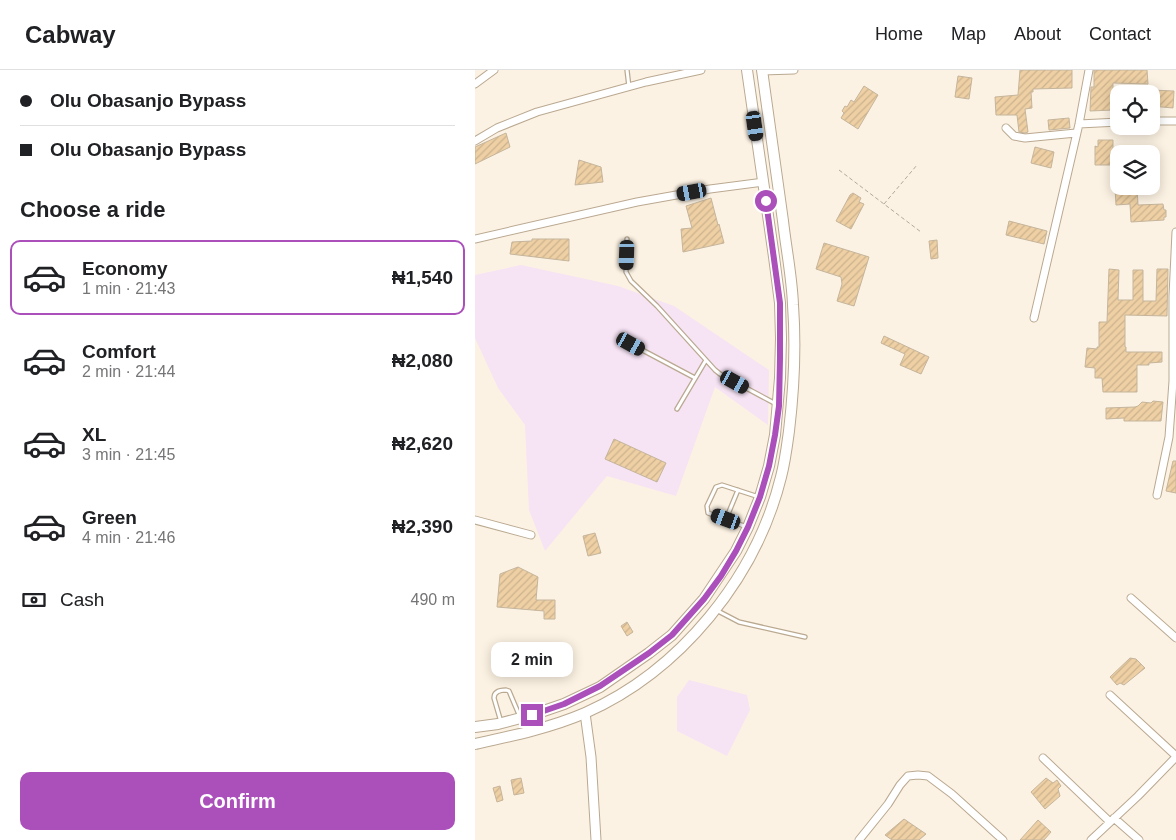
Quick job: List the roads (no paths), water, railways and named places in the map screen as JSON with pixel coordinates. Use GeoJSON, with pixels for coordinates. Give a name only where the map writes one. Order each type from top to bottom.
{"type":"FeatureCollection","features":[{"type":"Feature","properties":{"kind":"main road"},"geometry":{"type":"LineString","coordinates":[[475,727],[532,715],[564,704],[600,686],[649,653],[672,635],[704,599],[721,576],[748,527],[760,497],[775,435],[779,406],[780,303],[747,70]]}},
{"type":"Feature","properties":{"kind":"main road"},"geometry":{"type":"LineString","coordinates":[[475,744],[549,726],[585,713],[617,696],[657,668],[685,644],[725,597],[753,552],[770,514],[781,476],[791,410],[794,372],[793,302],[762,70]]}},
{"type":"Feature","properties":{"kind":"street"},"geometry":{"type":"LineString","coordinates":[[475,84],[494,70]]}},
{"type":"Feature","properties":{"kind":"street"},"geometry":{"type":"LineString","coordinates":[[475,141],[497,128],[537,112],[629,86],[701,70]]}},
{"type":"Feature","properties":{"kind":"street"},"geometry":{"type":"LineString","coordinates":[[762,70],[794,70]]}},
{"type":"Feature","properties":{"kind":"street"},"geometry":{"type":"LineString","coordinates":[[1034,318],[1079,124],[1089,70]]}},
{"type":"Feature","properties":{"kind":"street"},"geometry":{"type":"LineString","coordinates":[[1160,121],[1176,121]]}},
{"type":"Feature","properties":{"kind":"street"},"geometry":{"type":"LineString","coordinates":[[1079,124],[1110,122]]}},
{"type":"Feature","properties":{"kind":"street"},"geometry":{"type":"LineString","coordinates":[[1006,128],[1014,136],[1025,138],[1077,133]]}},
{"type":"Feature","properties":{"kind":"street"},"geometry":{"type":"LineString","coordinates":[[475,239],[637,202],[763,182]]}},
{"type":"Feature","properties":{"kind":"street"},"geometry":{"type":"LineString","coordinates":[[1157,495],[1169,437],[1173,381],[1173,296],[1176,232]]}},
{"type":"Feature","properties":{"kind":"street"},"geometry":{"type":"LineString","coordinates":[[475,520],[531,535]]}},
{"type":"Feature","properties":{"kind":"street"},"geometry":{"type":"LineString","coordinates":[[1131,598],[1176,638]]}},
{"type":"Feature","properties":{"kind":"street"},"geometry":{"type":"LineString","coordinates":[[1091,840],[1138,796],[1176,756],[1110,695]]}},
{"type":"Feature","properties":{"kind":"street"},"geometry":{"type":"LineString","coordinates":[[585,713],[591,757],[596,840]]}},
{"type":"Feature","properties":{"kind":"street"},"geometry":{"type":"LineString","coordinates":[[1043,758],[1112,820],[1139,840]]}},
{"type":"Feature","properties":{"kind":"street"},"geometry":{"type":"LineString","coordinates":[[859,840],[908,776],[919,775],[929,776],[1003,840]]}},
{"type":"Feature","properties":{"kind":"lane"},"geometry":{"type":"LineString","coordinates":[[627,70],[629,86]]}},
{"type":"Feature","properties":{"kind":"lane"},"geometry":{"type":"LineString","coordinates":[[627,239],[626,272],[631,281],[721,374],[779,406]]}},
{"type":"Feature","properties":{"kind":"lane"},"geometry":{"type":"LineString","coordinates":[[631,344],[695,378]]}},
{"type":"Feature","properties":{"kind":"lane"},"geometry":{"type":"LineString","coordinates":[[677,408],[706,360]]}},
{"type":"Feature","properties":{"kind":"lane"},"geometry":{"type":"LineString","coordinates":[[748,527],[708,513],[707,506],[715,487],[718,485],[760,497]]}},
{"type":"Feature","properties":{"kind":"lane"},"geometry":{"type":"LineString","coordinates":[[726,519],[738,490]]}},
{"type":"Feature","properties":{"kind":"lane"},"geometry":{"type":"LineString","coordinates":[[715,610],[739,622],[805,637]]}},
{"type":"Feature","properties":{"kind":"lane"},"geometry":{"type":"LineString","coordinates":[[501,723],[494,694],[503,690],[509,692],[520,718]]}}]}
